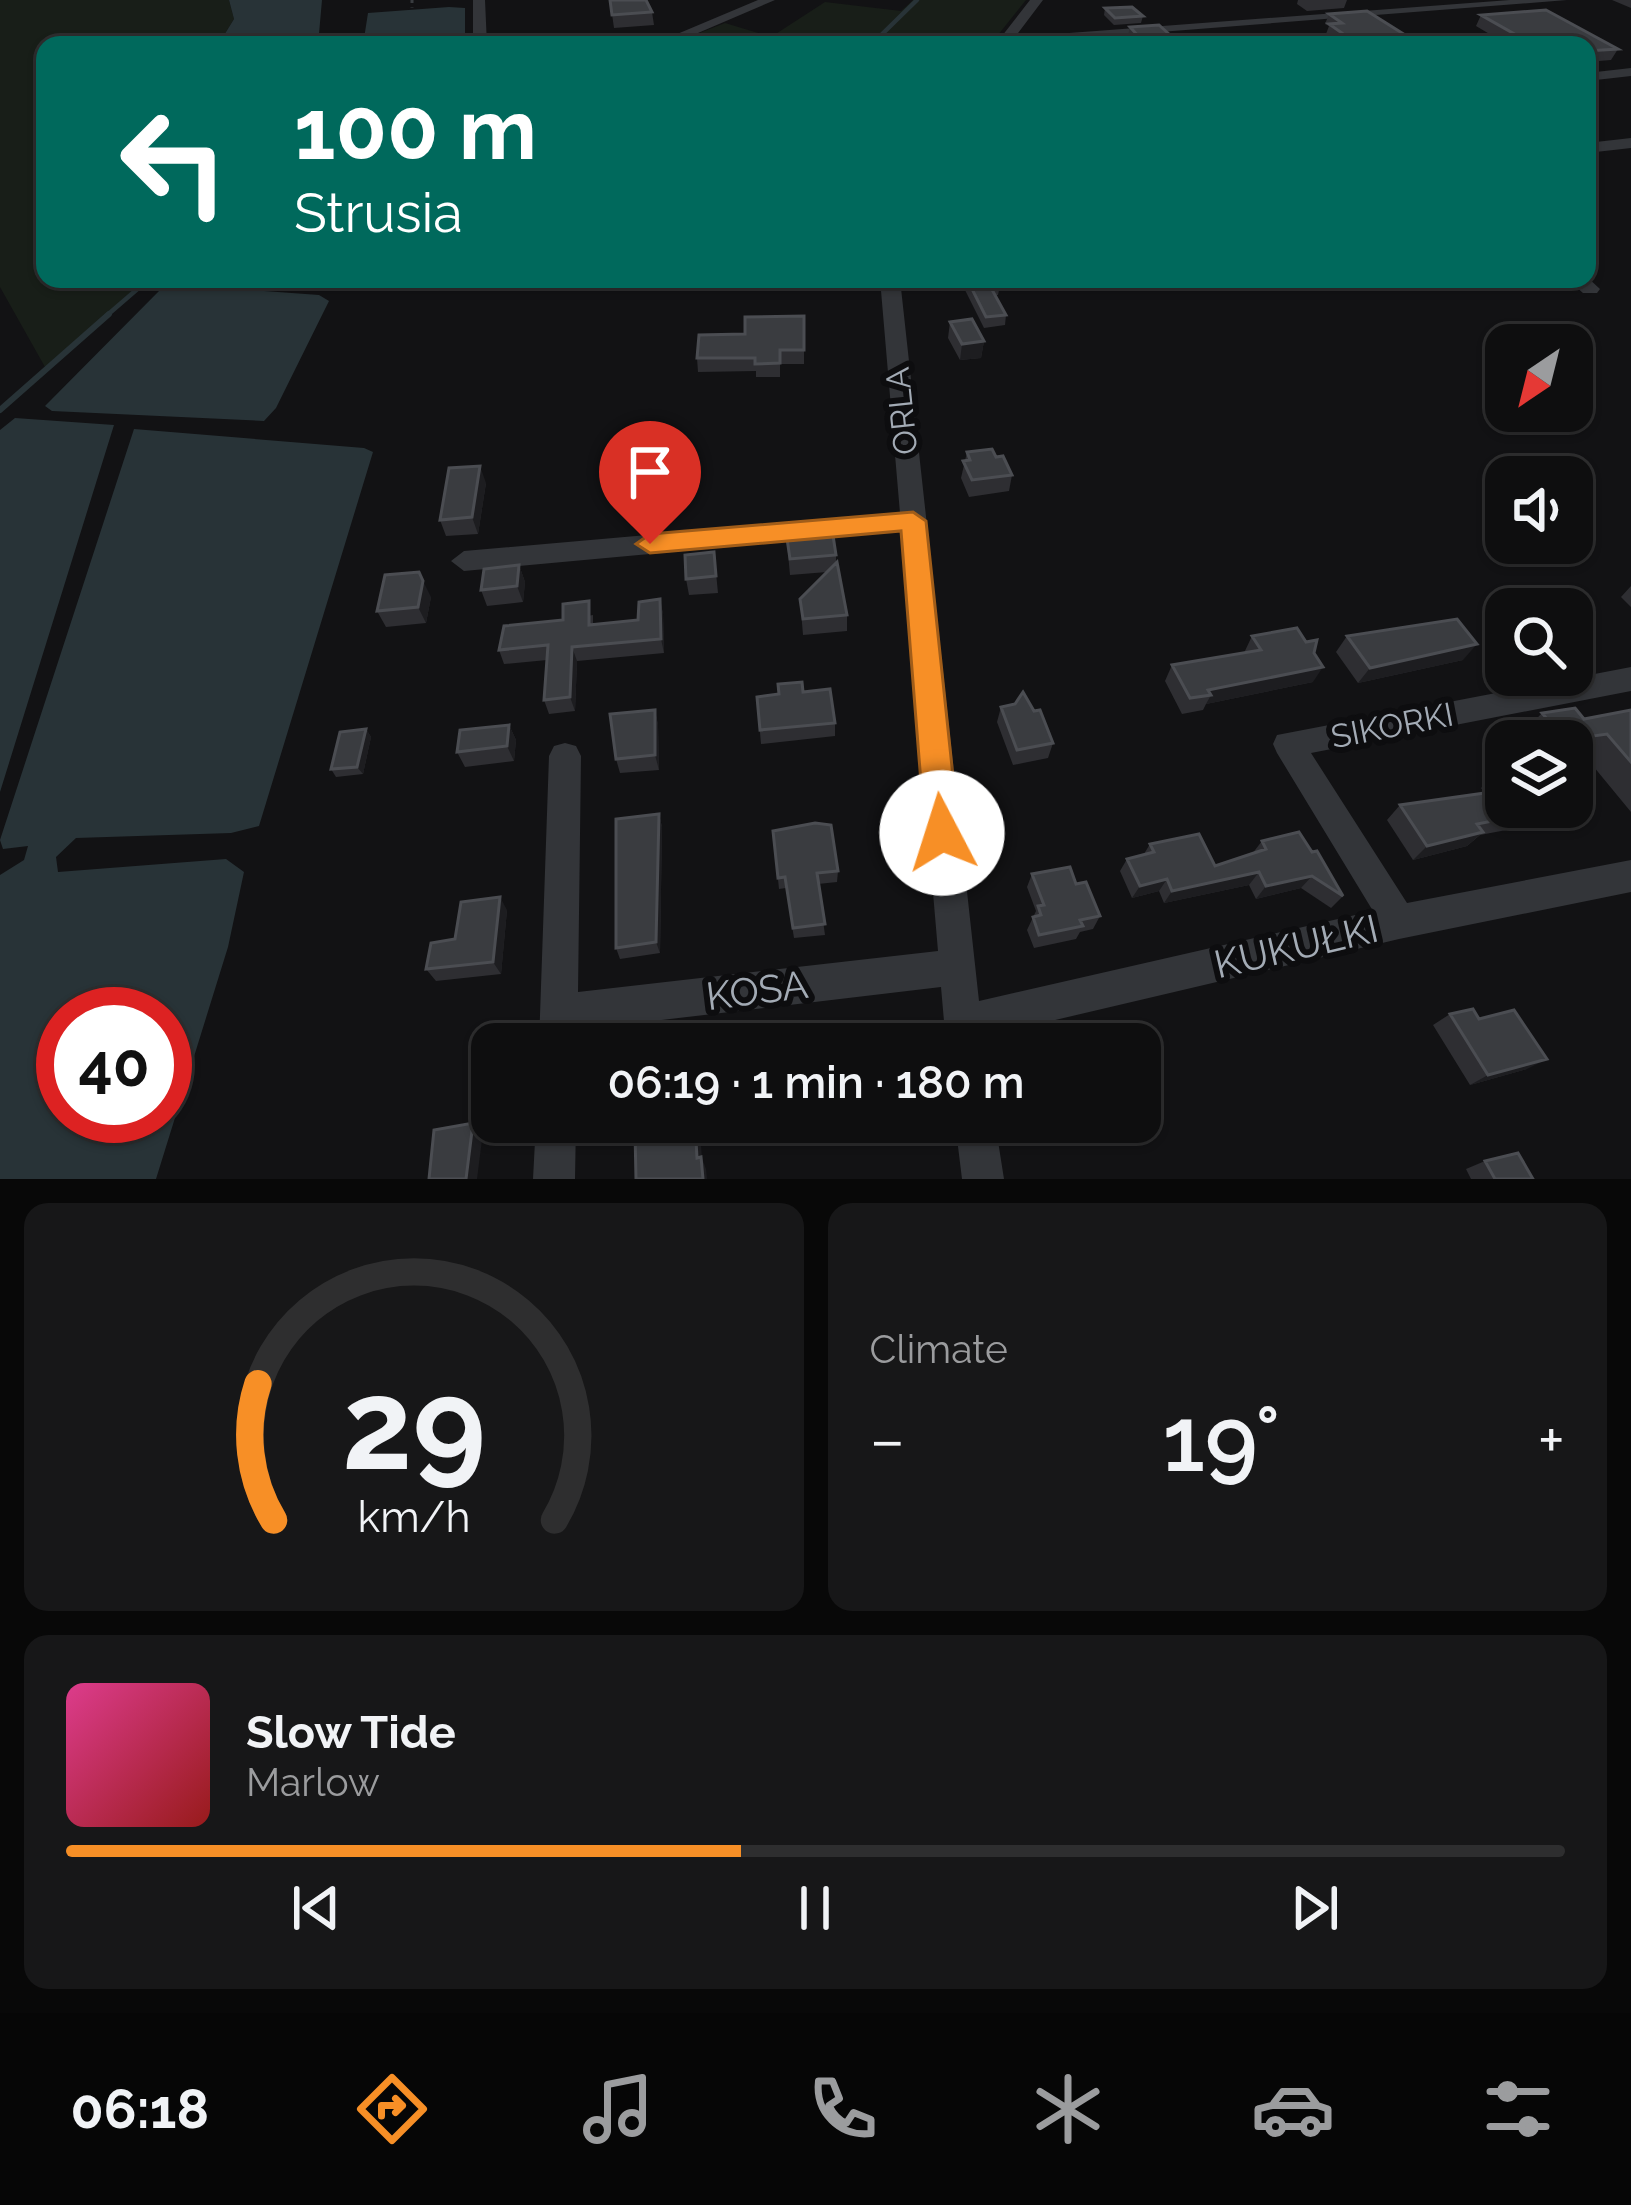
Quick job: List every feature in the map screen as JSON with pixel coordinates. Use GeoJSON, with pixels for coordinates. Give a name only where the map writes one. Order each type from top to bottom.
{"type":"FeatureCollection","features":[{"type":"Feature","properties":{"kind":"street"},"geometry":{"type":"LineString","coordinates":[[479,0],[480,36]]}},
{"type":"Feature","properties":{"kind":"street"},"geometry":{"type":"LineString","coordinates":[[680,36],[769,0]]}},
{"type":"Feature","properties":{"kind":"street"},"geometry":{"type":"LineString","coordinates":[[1010,36],[1037,0]]}},
{"type":"Feature","properties":{"kind":"street"},"geometry":{"type":"LineString","coordinates":[[1105,36],[1561,0]]}},
{"type":"Feature","properties":{"kind":"street"},"geometry":{"type":"LineString","coordinates":[[1596,75],[1631,72]]}},
{"type":"Feature","properties":{"kind":"street"},"geometry":{"type":"LineString","coordinates":[[1596,147],[1631,143]]}},
{"type":"Feature","properties":{"kind":"street","name":"ORLA"},"geometry":{"type":"LineString","coordinates":[[891,288],[963,1023]]}},
{"type":"Feature","properties":{"kind":"street"},"geometry":{"type":"LineString","coordinates":[[464,561],[913,521]]}},
{"type":"Feature","properties":{"kind":"street","name":"SIKORKI"},"geometry":{"type":"LineString","coordinates":[[1399,922],[1288,745],[1631,680]]}},
{"type":"Feature","properties":{"kind":"street","name":"KOSA"},"geometry":{"type":"LineString","coordinates":[[559,1023],[566,756]]}},
{"type":"Feature","properties":{"kind":"street","name":"KUKUŁKI"},"geometry":{"type":"LineString","coordinates":[[1007,1023],[1399,922],[1631,876]]}},
{"type":"Feature","properties":{"kind":"street","name":"KOSA"},"geometry":{"type":"LineString","coordinates":[[591,1023],[955,967]]}},
{"type":"Feature","properties":{"kind":"street"},"geometry":{"type":"LineString","coordinates":[[554,1179],[555,1143]]}},
{"type":"Feature","properties":{"kind":"street"},"geometry":{"type":"LineString","coordinates":[[978,1143],[983,1179]]}},
{"type":"Feature","properties":{"kind":"path"},"geometry":{"type":"LineString","coordinates":[[412,0],[412,8]]}},
{"type":"Feature","properties":{"kind":"shaded area"},"geometry":{"type":"Polygon","coordinates":[[[0,0],[229,0],[234,19],[224,36],[36,36],[36,288],[136,288],[45,367],[0,287],[0,0]]]}},
{"type":"Feature","properties":{"kind":"shaded area"},"geometry":{"type":"Polygon","coordinates":[[[229,0],[322,0],[319,36],[224,36],[234,19],[229,0]]]}},
{"type":"Feature","properties":{"kind":"shaded area"},"geometry":{"type":"Polygon","coordinates":[[[913,0],[1026,0],[997,36],[773,36],[825,2],[901,11],[913,0]]]}},
{"type":"Feature","properties":{"kind":"shaded area"},"geometry":{"type":"Polygon","coordinates":[[[465,8],[465,36],[364,36],[368,13],[465,8]]]}},
{"type":"Feature","properties":{"kind":"shaded area"},"geometry":{"type":"Polygon","coordinates":[[[725,23],[768,36],[692,36],[725,23]]]}},
{"type":"Feature","properties":{"kind":"shaded area"},"geometry":{"type":"Polygon","coordinates":[[[221,288],[319,295],[329,301],[276,408],[264,421],[52,411],[45,406],[159,291],[221,288]]]}},
{"type":"Feature","properties":{"kind":"shaded area"},"geometry":{"type":"Polygon","coordinates":[[[15,418],[114,425],[0,792],[0,430],[15,418]]]}},
{"type":"Feature","properties":{"kind":"shaded area"},"geometry":{"type":"Polygon","coordinates":[[[134,429],[373,452],[259,826],[231,833],[76,838],[56,857],[58,872],[226,859],[244,872],[228,947],[192,1063],[192,987],[36,987],[36,1143],[167,1143],[156,1179],[0,1179],[0,875],[24,860],[28,846],[3,849],[0,840],[134,429]]]}},
{"type":"Feature","properties":{"kind":"building"},"geometry":{"type":"Polygon","coordinates":[[[610,0],[646,0],[652,12],[612,15],[610,0]]]}},
{"type":"Feature","properties":{"kind":"building"},"geometry":{"type":"Polygon","coordinates":[[[1132,7],[1143,16],[1115,18],[1105,8],[1132,7]]]}},
{"type":"Feature","properties":{"kind":"building"},"geometry":{"type":"Polygon","coordinates":[[[1546,10],[1594,36],[1518,36],[1481,15],[1546,10]]]}},
{"type":"Feature","properties":{"kind":"building"},"geometry":{"type":"Polygon","coordinates":[[[1367,11],[1407,36],[1346,36],[1329,24],[1342,23],[1329,14],[1367,11]]]}},
{"type":"Feature","properties":{"kind":"building"},"geometry":{"type":"Polygon","coordinates":[[[1159,25],[1171,36],[1138,36],[1130,27],[1159,25]]]}},
{"type":"Feature","properties":{"kind":"building"},"geometry":{"type":"Polygon","coordinates":[[[1596,37],[1618,49],[1596,50],[1596,37]]]}},
{"type":"Feature","properties":{"kind":"building"},"geometry":{"type":"Polygon","coordinates":[[[972,288],[991,288],[1006,315],[986,317],[972,288]]]}},
{"type":"Feature","properties":{"kind":"building"},"geometry":{"type":"Polygon","coordinates":[[[804,316],[804,350],[780,350],[780,363],[697,358],[699,335],[745,334],[745,317],[804,316]]]}},
{"type":"Feature","properties":{"kind":"building"},"geometry":{"type":"Polygon","coordinates":[[[972,319],[984,341],[962,344],[950,322],[972,319]]]}},
{"type":"Feature","properties":{"kind":"building"},"geometry":{"type":"Polygon","coordinates":[[[992,449],[996,457],[1003,456],[1012,475],[972,480],[963,461],[970,460],[967,452],[992,449]]]}},
{"type":"Feature","properties":{"kind":"building"},"geometry":{"type":"Polygon","coordinates":[[[480,466],[472,517],[440,520],[449,468],[480,466]]]}},
{"type":"Feature","properties":{"kind":"building"},"geometry":{"type":"Polygon","coordinates":[[[832,529],[836,555],[790,559],[786,532],[832,529]]]}},
{"type":"Feature","properties":{"kind":"building"},"geometry":{"type":"Polygon","coordinates":[[[714,552],[716,576],[686,579],[685,555],[714,552]]]}},
{"type":"Feature","properties":{"kind":"building"},"geometry":{"type":"Polygon","coordinates":[[[837,562],[847,615],[803,619],[800,599],[837,562]]]}},
{"type":"Feature","properties":{"kind":"building"},"geometry":{"type":"Polygon","coordinates":[[[519,565],[517,586],[481,590],[484,569],[519,565]]]}},
{"type":"Feature","properties":{"kind":"building"},"geometry":{"type":"Polygon","coordinates":[[[419,572],[423,581],[418,607],[377,611],[385,575],[419,572]]]}},
{"type":"Feature","properties":{"kind":"building"},"geometry":{"type":"Polygon","coordinates":[[[660,599],[661,639],[572,647],[570,697],[544,700],[548,645],[499,650],[504,626],[563,620],[563,604],[589,601],[589,625],[638,620],[639,602],[660,599]]]}},
{"type":"Feature","properties":{"kind":"building"},"geometry":{"type":"Polygon","coordinates":[[[1457,619],[1477,644],[1370,668],[1347,636],[1457,619]]]}},
{"type":"Feature","properties":{"kind":"building"},"geometry":{"type":"Polygon","coordinates":[[[1297,628],[1306,642],[1317,640],[1314,653],[1323,667],[1208,690],[1211,695],[1190,698],[1172,665],[1261,650],[1252,636],[1297,628]]]}},
{"type":"Feature","properties":{"kind":"building"},"geometry":{"type":"Polygon","coordinates":[[[802,682],[803,692],[830,689],[835,723],[760,730],[757,697],[779,694],[778,684],[802,682]]]}},
{"type":"Feature","properties":{"kind":"building"},"geometry":{"type":"Polygon","coordinates":[[[1023,692],[1034,711],[1040,710],[1053,743],[1017,750],[1001,707],[1015,704],[1023,692]]]}},
{"type":"Feature","properties":{"kind":"building"},"geometry":{"type":"Polygon","coordinates":[[[1575,708],[1584,719],[1631,710],[1631,762],[1607,734],[1593,736],[1593,720],[1548,720],[1542,713],[1575,708]]]}},
{"type":"Feature","properties":{"kind":"building"},"geometry":{"type":"Polygon","coordinates":[[[655,710],[655,755],[616,759],[610,714],[655,710]]]}},
{"type":"Feature","properties":{"kind":"building"},"geometry":{"type":"Polygon","coordinates":[[[509,725],[507,746],[457,752],[460,730],[509,725]]]}},
{"type":"Feature","properties":{"kind":"building"},"geometry":{"type":"Polygon","coordinates":[[[366,729],[357,767],[331,769],[340,732],[366,729]]]}},
{"type":"Feature","properties":{"kind":"building"},"geometry":{"type":"Polygon","coordinates":[[[1485,793],[1485,822],[1477,824],[1483,832],[1427,846],[1400,805],[1485,793]]]}},
{"type":"Feature","properties":{"kind":"building"},"geometry":{"type":"Polygon","coordinates":[[[659,814],[656,942],[616,948],[616,819],[659,814]]]}},
{"type":"Feature","properties":{"kind":"building"},"geometry":{"type":"Polygon","coordinates":[[[815,823],[831,825],[838,871],[817,873],[825,924],[793,928],[785,877],[778,878],[773,831],[815,823]]]}},
{"type":"Feature","properties":{"kind":"building"},"geometry":{"type":"Polygon","coordinates":[[[1299,832],[1312,852],[1317,851],[1343,896],[1312,876],[1266,886],[1259,872],[1172,891],[1167,879],[1140,886],[1127,859],[1154,852],[1150,844],[1199,834],[1215,866],[1266,849],[1262,841],[1299,832]]]}},
{"type":"Feature","properties":{"kind":"building"},"geometry":{"type":"Polygon","coordinates":[[[1070,867],[1076,884],[1086,882],[1100,916],[1080,920],[1083,926],[1039,935],[1033,917],[1041,915],[1038,906],[1044,905],[1032,874],[1070,867]]]}},
{"type":"Feature","properties":{"kind":"building"},"geometry":{"type":"Polygon","coordinates":[[[500,897],[493,962],[426,969],[431,943],[455,939],[461,902],[500,897]]]}},
{"type":"Feature","properties":{"kind":"building"},"geometry":{"type":"Polygon","coordinates":[[[1473,1009],[1479,1019],[1514,1010],[1547,1059],[1488,1075],[1450,1014],[1473,1009]]]}},
{"type":"Feature","properties":{"kind":"building"},"geometry":{"type":"Polygon","coordinates":[[[471,1123],[466,1179],[429,1179],[434,1130],[471,1123]]]}},
{"type":"Feature","properties":{"kind":"building"},"geometry":{"type":"Polygon","coordinates":[[[635,1143],[696,1143],[703,1179],[636,1179],[635,1143]]]}},
{"type":"Feature","properties":{"kind":"building"},"geometry":{"type":"Polygon","coordinates":[[[1518,1153],[1533,1179],[1495,1179],[1485,1161],[1518,1153]]]}},
{"type":"Feature","properties":{"kind":"waterway"},"geometry":{"type":"LineString","coordinates":[[880,36],[917,0]]}},
{"type":"Feature","properties":{"kind":"waterway"},"geometry":{"type":"LineString","coordinates":[[105,317],[139,288]]}},
{"type":"Feature","properties":{"kind":"waterway"},"geometry":{"type":"LineString","coordinates":[[0,410],[109,314]]}},
{"type":"Feature","properties":{"kind":"route"},"geometry":{"type":"LineString","coordinates":[[650,544],[913,521],[942,833]]}}]}
